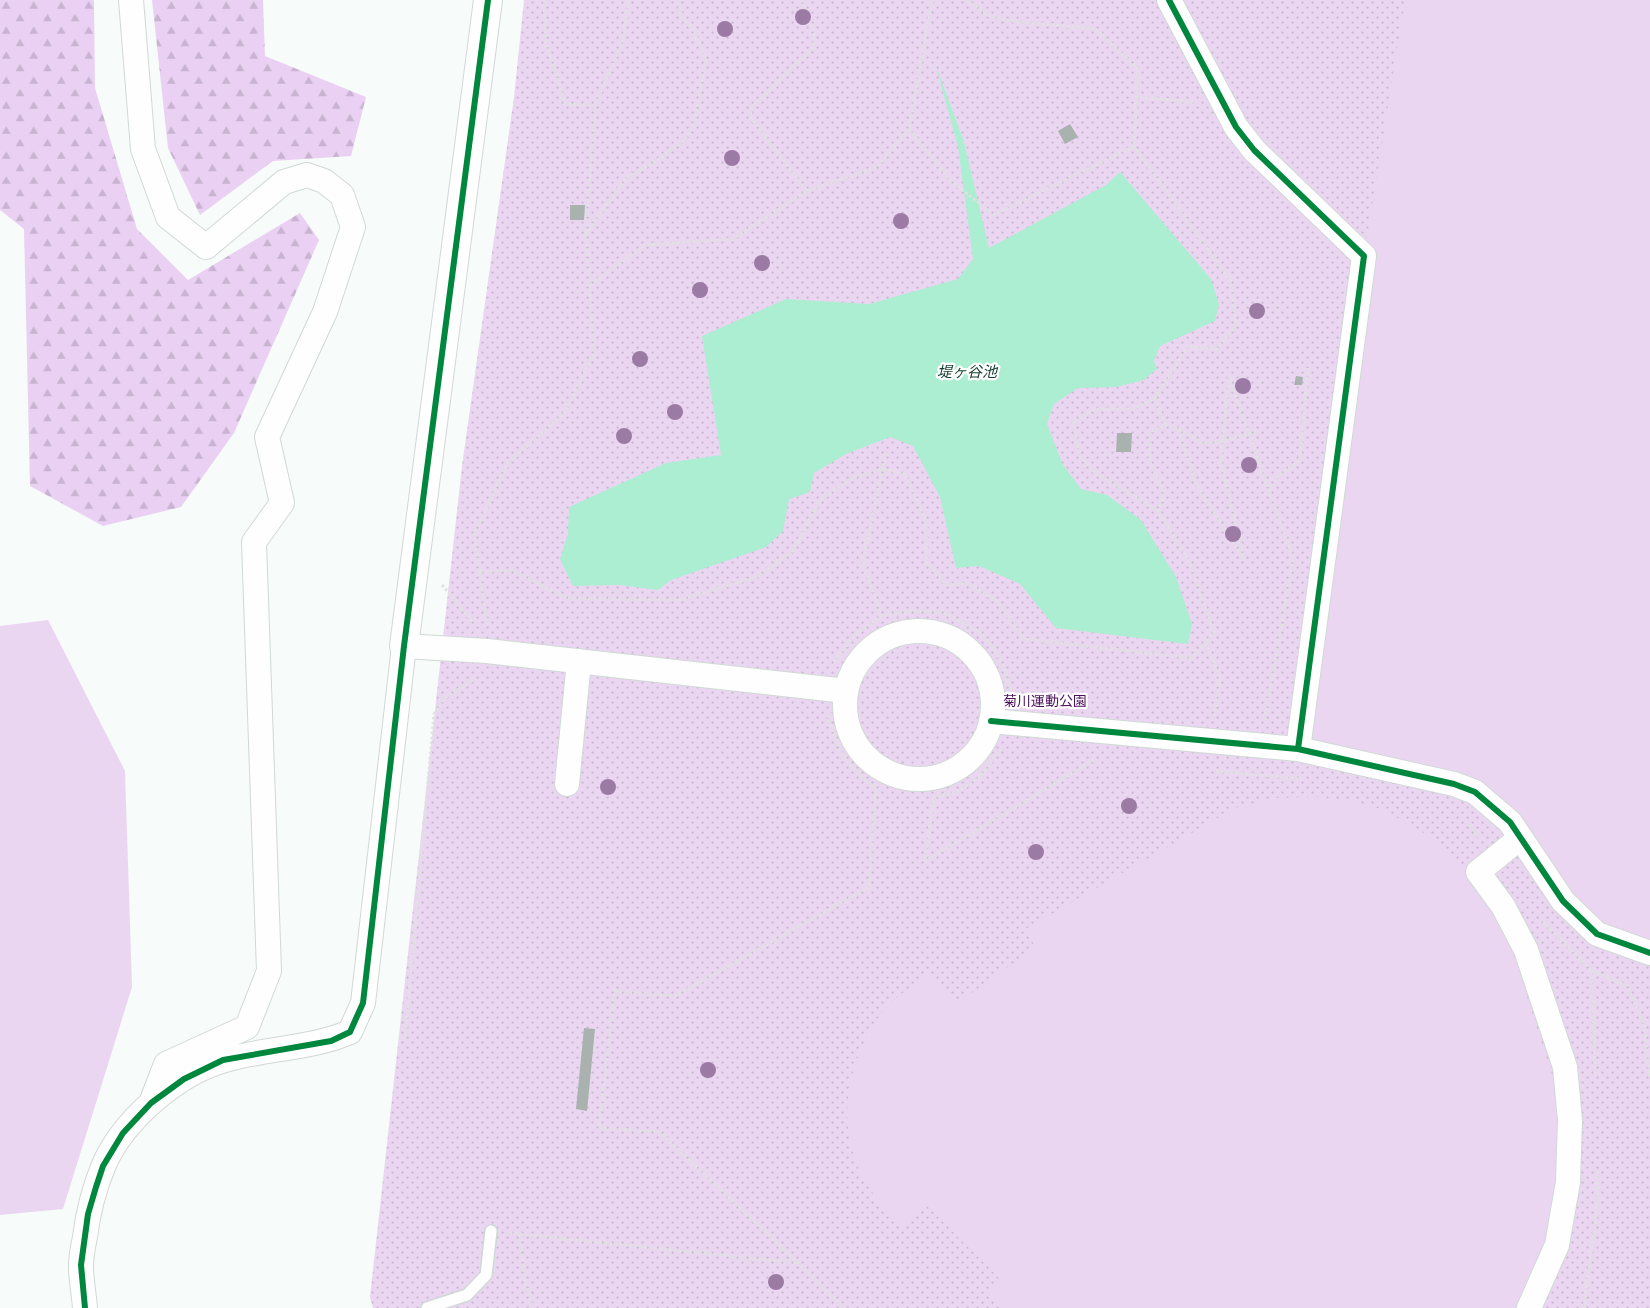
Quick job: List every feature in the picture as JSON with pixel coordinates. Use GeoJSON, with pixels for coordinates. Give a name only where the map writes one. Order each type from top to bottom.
{"type":"FeatureCollection","features":[{"type":"Feature","properties":{"kind":"street"},"geometry":{"type":"LineString","coordinates":[[131,0],[143,149],[168,217],[206,247],[284,182],[306,175],[324,181],[342,195],[352,227],[325,312],[267,437],[282,503],[254,542],[269,971],[248,1027],[166,1064],[151,1102]]}},
{"type":"Feature","properties":{"kind":"street"},"geometry":{"type":"LineString","coordinates":[[86,1308],[81,1265],[88,1214],[96,1187],[103,1166],[123,1133],[151,1102],[184,1079],[223,1060],[331,1041],[350,1032],[363,1003],[404,646],[488,0]]}},
{"type":"Feature","properties":{"kind":"street"},"geometry":{"type":"LineString","coordinates":[[1169,0],[1236,127],[1254,150],[1364,256],[1298,749]]}},
{"type":"Feature","properties":{"kind":"street"},"geometry":{"type":"LineString","coordinates":[[910,632],[933,632],[955,641],[973,655],[986,675],[992,697],[991,721],[983,742],[968,760],[956,769],[927,779],[904,778],[882,770],[864,755],[856,743],[845,714],[846,691],[854,669],[868,651],[888,638],[910,632]]}},
{"type":"Feature","properties":{"kind":"street"},"geometry":{"type":"LineString","coordinates":[[404,646],[487,651],[846,691]]}},
{"type":"Feature","properties":{"kind":"street"},"geometry":{"type":"LineString","coordinates":[[566,784],[579,661]]}},
{"type":"Feature","properties":{"kind":"street"},"geometry":{"type":"LineString","coordinates":[[991,721],[1298,749],[1422,776],[1475,792],[1510,822],[1563,901],[1597,934],[1650,953]]}},
{"type":"Feature","properties":{"kind":"street"},"geometry":{"type":"LineString","coordinates":[[1520,838],[1478,872],[1503,906],[1526,950],[1565,1067],[1570,1120],[1568,1182],[1557,1245],[1529,1308]]}},
{"type":"Feature","properties":{"kind":"lane"},"geometry":{"type":"LineString","coordinates":[[427,1308],[468,1295],[486,1275],[491,1231]]}},
{"type":"Feature","properties":{"kind":"path"},"geometry":{"type":"LineString","coordinates":[[544,0],[546,42],[565,104],[595,105]]}},
{"type":"Feature","properties":{"kind":"path"},"geometry":{"type":"LineString","coordinates":[[487,651],[488,625],[474,534],[508,463],[565,412],[594,354],[586,234],[595,105],[623,42],[629,0]]}},
{"type":"Feature","properties":{"kind":"path"},"geometry":{"type":"LineString","coordinates":[[586,234],[626,178],[656,161],[685,140],[695,120],[706,60],[693,30],[682,17],[677,0]]}},
{"type":"Feature","properties":{"kind":"path"},"geometry":{"type":"LineString","coordinates":[[802,0],[815,35],[812,49],[752,107],[750,117],[806,191]]}},
{"type":"Feature","properties":{"kind":"path"},"geometry":{"type":"LineString","coordinates":[[589,285],[645,245],[733,239],[806,191],[877,167],[909,129],[932,0]]}},
{"type":"Feature","properties":{"kind":"path"},"geometry":{"type":"LineString","coordinates":[[480,572],[512,570],[567,598],[678,600],[756,577],[793,551],[820,500],[852,478],[883,469],[905,474],[923,512],[926,520],[927,563],[946,585],[968,583],[998,602],[1024,639],[1192,658],[1214,633],[1190,562],[1158,511],[1095,473],[1079,455],[1073,420],[1095,409],[1133,409],[1154,398],[1187,347],[1217,349],[1236,325],[1231,282],[1134,146],[1138,69],[1096,29],[1011,21],[988,15],[966,0]]}},
{"type":"Feature","properties":{"kind":"path"},"geometry":{"type":"LineString","coordinates":[[1136,97],[1223,105]]}},
{"type":"Feature","properties":{"kind":"path"},"geometry":{"type":"LineString","coordinates":[[909,129],[951,180],[994,215],[1134,146]]}},
{"type":"Feature","properties":{"kind":"path"},"geometry":{"type":"LineString","coordinates":[[1270,492],[1276,478],[1300,460],[1308,368]]}},
{"type":"Feature","properties":{"kind":"path"},"geometry":{"type":"LineString","coordinates":[[1178,429],[1196,484],[1244,559],[1221,461],[1229,377],[1293,558],[1265,722],[1256,721]]}},
{"type":"Feature","properties":{"kind":"path"},"geometry":{"type":"LineString","coordinates":[[1154,398],[1165,425]]}},
{"type":"Feature","properties":{"kind":"path"},"geometry":{"type":"LineString","coordinates":[[1158,511],[1164,492],[1149,461],[1150,432],[1165,425],[1178,429],[1202,443],[1223,441],[1257,432]]}},
{"type":"Feature","properties":{"kind":"path"},"geometry":{"type":"LineString","coordinates":[[881,616],[863,561],[886,452]]}},
{"type":"Feature","properties":{"kind":"path"},"geometry":{"type":"LineString","coordinates":[[825,661],[835,662],[856,635],[881,616],[909,611],[943,612],[982,634],[995,650],[1004,667],[1012,697],[1022,698]]}},
{"type":"Feature","properties":{"kind":"path"},"geometry":{"type":"LineString","coordinates":[[1206,642],[1220,679],[1215,717]]}},
{"type":"Feature","properties":{"kind":"path"},"geometry":{"type":"LineString","coordinates":[[406,1038],[434,714],[445,698],[478,677]]}},
{"type":"Feature","properties":{"kind":"path"},"geometry":{"type":"LineString","coordinates":[[827,709],[839,750],[858,775],[876,787],[869,887],[675,996],[615,991],[599,1128],[660,1132],[845,1308]]}},
{"type":"Feature","properties":{"kind":"path"},"geometry":{"type":"LineString","coordinates":[[1205,716],[1223,718]]}},
{"type":"Feature","properties":{"kind":"path"},"geometry":{"type":"LineString","coordinates":[[1009,750],[1000,748],[980,777],[957,792],[934,797],[925,861],[1096,758]]}},
{"type":"Feature","properties":{"kind":"path"},"geometry":{"type":"LineString","coordinates":[[1086,758],[1106,760]]}},
{"type":"Feature","properties":{"kind":"path"},"geometry":{"type":"LineString","coordinates":[[1213,770],[1310,780]]}},
{"type":"Feature","properties":{"kind":"path"},"geometry":{"type":"LineString","coordinates":[[1467,820],[1480,841]]}},
{"type":"Feature","properties":{"kind":"path"},"geometry":{"type":"LineString","coordinates":[[1538,917],[1592,971],[1627,986],[1644,1024],[1650,1074]]}},
{"type":"Feature","properties":{"kind":"path"},"geometry":{"type":"LineString","coordinates":[[1584,1308],[1598,1200]]}},
{"type":"Feature","properties":{"kind":"path"},"geometry":{"type":"LineString","coordinates":[[491,1231],[797,1263]]}},
{"type":"Feature","properties":{"kind":"path"},"geometry":{"type":"LineString","coordinates":[[520,1234],[524,1277],[533,1308]]}},
{"type":"Feature","properties":{"kind":"green space"},"geometry":{"type":"Polygon","coordinates":[[[0,0],[94,0],[95,88],[137,229],[188,280],[300,213],[319,240],[234,433],[181,507],[103,526],[30,486],[24,229],[0,210],[0,0]]]}},
{"type":"Feature","properties":{"kind":"green space"},"geometry":{"type":"Polygon","coordinates":[[[152,0],[263,0],[265,56],[366,97],[351,156],[273,161],[200,215],[168,148],[152,0]]]}},
{"type":"Feature","properties":{"kind":"green space","name":"菊川運動公園"},"geometry":{"type":"Polygon","coordinates":[[[524,0],[1650,0],[1650,1308],[373,1308],[370,1297],[462,466],[514,97],[524,0]]]}},
{"type":"Feature","properties":{"kind":"green space"},"geometry":{"type":"Polygon","coordinates":[[[1405,0],[1650,0],[1650,953],[1597,934],[1475,792],[1298,749],[1364,256],[1405,0]]]}},
{"type":"Feature","properties":{"kind":"green space"},"geometry":{"type":"Polygon","coordinates":[[[48,620],[125,771],[132,987],[63,1209],[0,1215],[0,626],[48,620]]]}},
{"type":"Feature","properties":{"kind":"green space"},"geometry":{"type":"Polygon","coordinates":[[[1316,797],[1358,802],[1384,810],[1427,835],[1458,862],[1506,929],[1561,1105],[1554,1213],[1526,1296],[1517,1308],[1000,1308],[987,1295],[1000,1279],[927,1206],[902,1228],[872,1192],[857,1164],[850,1142],[847,1120],[848,1098],[852,1075],[869,1032],[886,1007],[929,973],[956,1004],[1036,947],[1024,930],[1235,808],[1274,798],[1316,797]]]}},
{"type":"Feature","properties":{"kind":"water","name":"堤ヶ谷池"},"geometry":{"type":"Polygon","coordinates":[[[935,63],[964,142],[989,248],[1106,185],[1120,172],[1211,279],[1219,304],[1215,321],[1160,346],[1154,361],[1157,369],[1144,380],[1116,387],[1078,388],[1054,404],[1047,424],[1063,465],[1081,489],[1107,495],[1141,520],[1176,577],[1192,624],[1188,644],[1056,628],[1020,584],[979,566],[956,568],[940,497],[913,446],[890,437],[846,454],[814,473],[810,492],[789,499],[783,531],[766,547],[671,580],[658,590],[619,585],[573,586],[560,559],[568,534],[569,507],[666,463],[721,455],[702,336],[786,299],[869,304],[958,279],[973,259],[958,147],[935,63]]]}},
{"type":"Feature","properties":{"kind":"building"},"geometry":{"type":"Polygon","coordinates":[[[1070,124],[1078,137],[1065,144],[1058,131],[1070,124]]]}},
{"type":"Feature","properties":{"kind":"building"},"geometry":{"type":"Polygon","coordinates":[[[570,205],[585,205],[584,220],[570,220],[570,205]]]}},
{"type":"Feature","properties":{"kind":"building"},"geometry":{"type":"Polygon","coordinates":[[[1296,376],[1303,377],[1302,385],[1294,385],[1296,376]]]}},
{"type":"Feature","properties":{"kind":"building"},"geometry":{"type":"Polygon","coordinates":[[[1117,433],[1132,433],[1131,452],[1116,452],[1117,433]]]}},
{"type":"Feature","properties":{"kind":"building"},"geometry":{"type":"Polygon","coordinates":[[[584,1028],[595,1029],[587,1111],[576,1109],[584,1028]]]}},
{"type":"Feature","properties":{"kind":"cycle path"},"geometry":{"type":"LineString","coordinates":[[85,1308],[81,1265],[88,1214],[103,1166],[123,1133],[151,1103],[184,1079],[223,1060],[331,1041],[350,1032],[363,1003],[404,646],[488,0]]}},
{"type":"Feature","properties":{"kind":"cycle path"},"geometry":{"type":"LineString","coordinates":[[1169,0],[1236,127],[1254,150],[1364,256],[1298,749]]}},
{"type":"Feature","properties":{"kind":"cycle path"},"geometry":{"type":"LineString","coordinates":[[991,721],[1298,749],[1454,784],[1475,792],[1510,822],[1563,901],[1597,934],[1650,953]]}}]}
